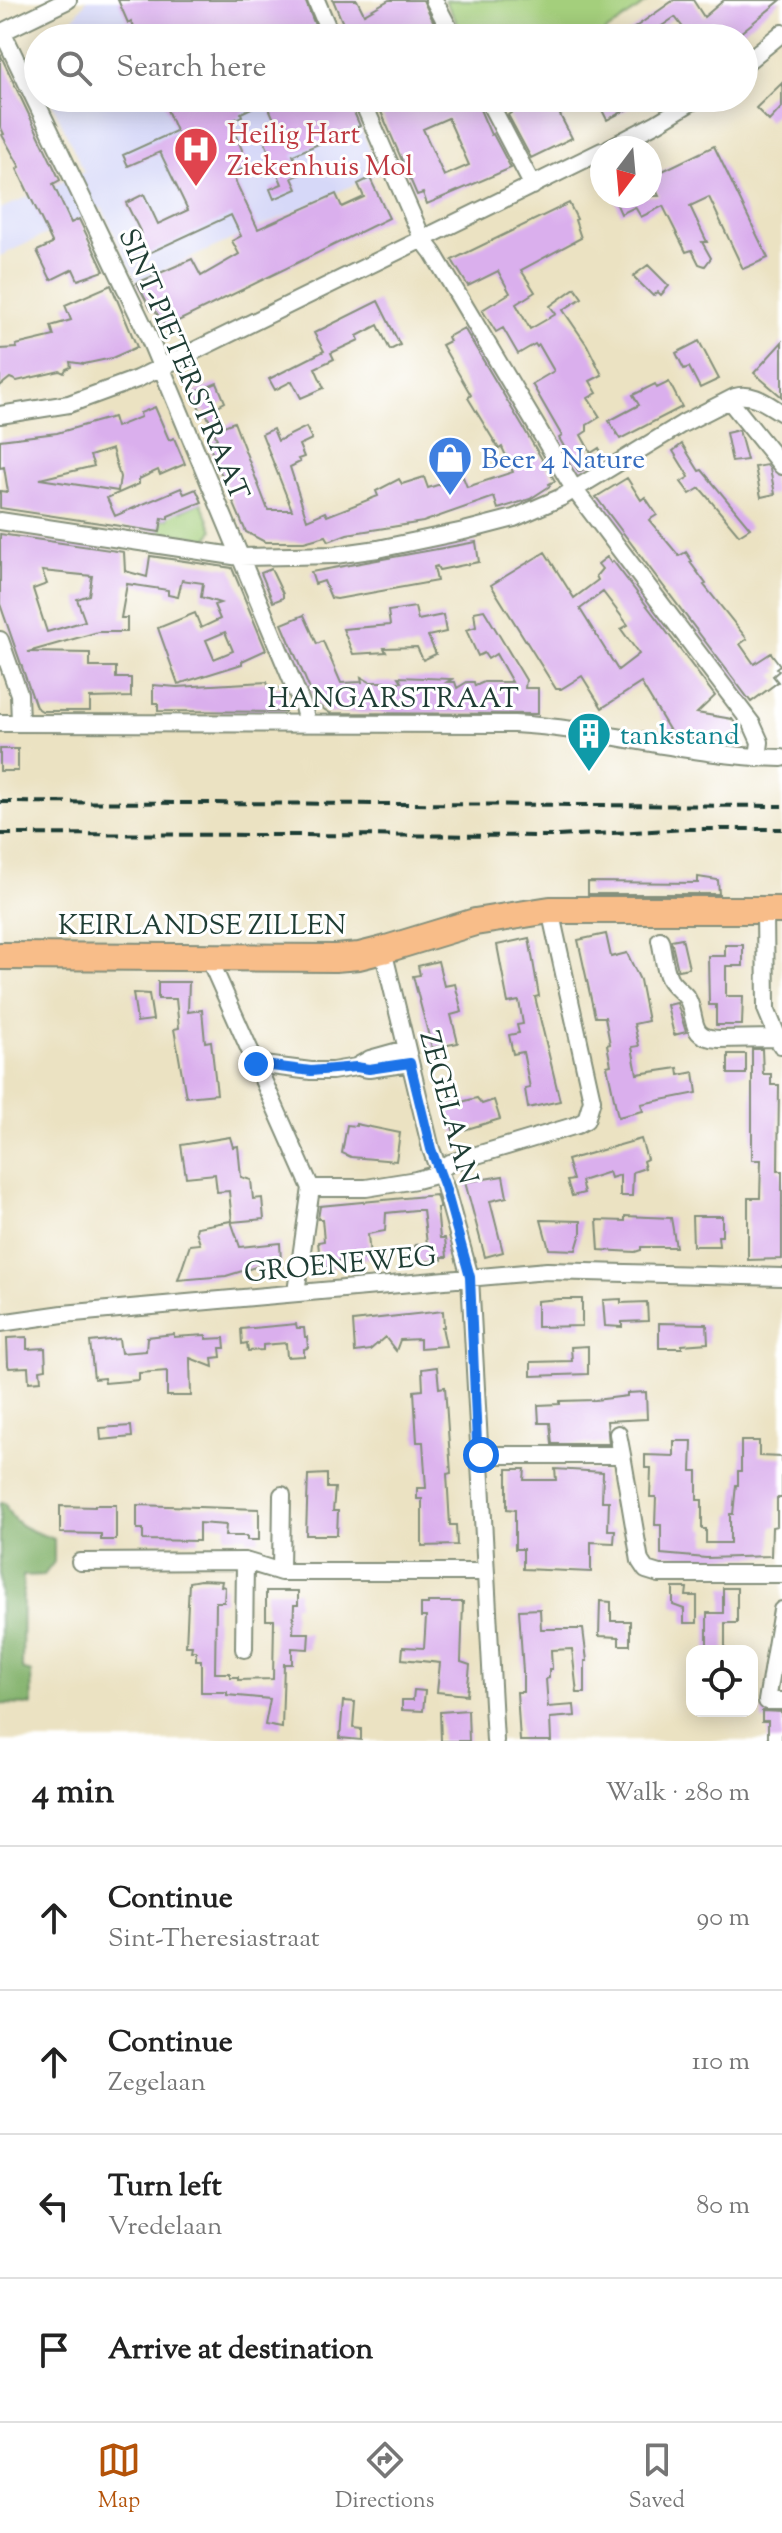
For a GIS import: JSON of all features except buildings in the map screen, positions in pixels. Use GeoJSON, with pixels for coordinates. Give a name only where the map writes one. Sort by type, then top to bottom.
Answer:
{"type":"FeatureCollection","features":[{"type":"Feature","properties":{"kind":"main road","name":"KEIRLANDSE ZILLEN"},"geometry":{"type":"LineString","coordinates":[[0,956],[335,958],[383,950],[475,922],[550,910],[774,910]]}},
{"type":"Feature","properties":{"kind":"street"},"geometry":{"type":"LineString","coordinates":[[1,33],[68,0]]}},
{"type":"Feature","properties":{"kind":"street"},"geometry":{"type":"LineString","coordinates":[[316,0],[326,24]]}},
{"type":"Feature","properties":{"kind":"street"},"geometry":{"type":"LineString","coordinates":[[434,0],[447,24]]}},
{"type":"Feature","properties":{"kind":"street","name":"SINT-PIETERSTRAAT"},"geometry":{"type":"LineString","coordinates":[[1,33],[24,79]]}},
{"type":"Feature","properties":{"kind":"street"},"geometry":{"type":"LineString","coordinates":[[758,53],[782,33]]}},
{"type":"Feature","properties":{"kind":"street","name":"SINT-PIETERSTRAAT"},"geometry":{"type":"LineString","coordinates":[[40,112],[161,368],[307,722]]}},
{"type":"Feature","properties":{"kind":"street"},"geometry":{"type":"LineString","coordinates":[[367,112],[423,240],[574,489],[752,724],[760,742],[758,758]]}},
{"type":"Feature","properties":{"kind":"street"},"geometry":{"type":"LineString","coordinates":[[494,112],[533,186]]}},
{"type":"Feature","properties":{"kind":"street"},"geometry":{"type":"LineString","coordinates":[[632,136],[675,112]]}},
{"type":"Feature","properties":{"kind":"street"},"geometry":{"type":"LineString","coordinates":[[0,415],[69,404],[161,368],[590,157]]}},
{"type":"Feature","properties":{"kind":"street"},"geometry":{"type":"LineString","coordinates":[[0,521],[240,557],[335,555],[421,540],[514,518],[574,489],[682,424],[743,395],[755,397],[782,413]]}},
{"type":"Feature","properties":{"kind":"street"},"geometry":{"type":"LineString","coordinates":[[729,400],[782,466]]}},
{"type":"Feature","properties":{"kind":"street"},"geometry":{"type":"LineString","coordinates":[[0,640],[19,694],[20,722]]}},
{"type":"Feature","properties":{"kind":"street","name":"HANGARSTRAAT"},"geometry":{"type":"LineString","coordinates":[[0,723],[307,722],[547,726],[758,758],[782,758]]}},
{"type":"Feature","properties":{"kind":"street"},"geometry":{"type":"LineString","coordinates":[[311,1188],[390,1186],[431,1176],[450,1163],[577,1125],[589,1115],[592,1100],[550,910]]}},
{"type":"Feature","properties":{"kind":"street"},"geometry":{"type":"LineString","coordinates":[[660,940],[669,979],[688,999],[699,1033],[709,1039],[780,1042],[766,1009],[774,910]]}},
{"type":"Feature","properties":{"kind":"street","name":"ZEGELAAN"},"geometry":{"type":"LineString","coordinates":[[383,950],[431,1149],[470,1277],[495,1741]]}},
{"type":"Feature","properties":{"kind":"street"},"geometry":{"type":"LineString","coordinates":[[208,956],[311,1188],[296,1292]]}},
{"type":"Feature","properties":{"kind":"street"},"geometry":{"type":"LineString","coordinates":[[264,1084],[311,1071],[356,1067],[369,1069],[408,1056]]}},
{"type":"Feature","properties":{"kind":"street"},"geometry":{"type":"LineString","coordinates":[[256,1064],[311,1071]]}},
{"type":"Feature","properties":{"kind":"street","name":"GROENEWEG"},"geometry":{"type":"LineString","coordinates":[[0,1323],[63,1314],[547,1271],[782,1277]]}},
{"type":"Feature","properties":{"kind":"street"},"geometry":{"type":"LineString","coordinates":[[618,1434],[640,1561],[646,1570],[664,1574],[782,1574]]}},
{"type":"Feature","properties":{"kind":"street"},"geometry":{"type":"LineString","coordinates":[[481,1455],[622,1455]]}},
{"type":"Feature","properties":{"kind":"street"},"geometry":{"type":"LineString","coordinates":[[281,1572],[282,1495]]}},
{"type":"Feature","properties":{"kind":"street"},"geometry":{"type":"LineString","coordinates":[[80,1562],[245,1561],[281,1572],[486,1572]]}},
{"type":"Feature","properties":{"kind":"street"},"geometry":{"type":"LineString","coordinates":[[244,1649],[245,1561]]}},
{"type":"Feature","properties":{"kind":"street"},"geometry":{"type":"LineString","coordinates":[[782,1610],[767,1701],[782,1701]]}},
{"type":"Feature","properties":{"kind":"shaded area","name":"Heilig Hart Ziekenhuis Mol"},"geometry":{"type":"Polygon","coordinates":[[[87,0],[306,0],[316,24],[69,24],[87,0]]]}},
{"type":"Feature","properties":{"kind":"shaded area","name":"Heilig Hart Ziekenhuis Mol"},"geometry":{"type":"Polygon","coordinates":[[[56,112],[354,112],[380,173],[137,282],[102,208],[0,256],[0,209],[84,172],[56,112]]]}},
{"type":"Feature","properties":{"kind":"green space"},"geometry":{"type":"Polygon","coordinates":[[[445,0],[650,0],[617,24],[458,24],[445,0]]]}},
{"type":"Feature","properties":{"kind":"green space"},"geometry":{"type":"Polygon","coordinates":[[[201,502],[213,530],[208,539],[160,532],[162,518],[168,519],[169,511],[181,511],[201,502]]]}},
{"type":"Feature","properties":{"kind":"green space"},"geometry":{"type":"Polygon","coordinates":[[[0,1503],[5,1503],[13,1518],[24,1527],[54,1539],[54,1562],[44,1575],[23,1576],[22,1669],[31,1673],[32,1705],[0,1704],[0,1503]]]}},
{"type":"Feature","properties":{"kind":"railway"},"geometry":{"type":"LineString","coordinates":[[0,802],[782,806]]}},
{"type":"Feature","properties":{"kind":"railway"},"geometry":{"type":"LineString","coordinates":[[0,834],[558,836],[689,829],[782,829]]}},
{"type":"Feature","properties":{"kind":"place","name":"Heilig Hart Ziekenhuis Mol"},"geometry":{"type":"Point","coordinates":[196,188]}},
{"type":"Feature","properties":{"kind":"place","name":"Beer 4 Nature"},"geometry":{"type":"Point","coordinates":[450,497]}},
{"type":"Feature","properties":{"kind":"place","name":"tankstand"},"geometry":{"type":"Point","coordinates":[589,773]}},
{"type":"Feature","properties":{"kind":"route"},"geometry":{"type":"LineString","coordinates":[[256,1064],[332,1071],[410,1063],[431,1149],[470,1277],[477,1444],[481,1455]]}}]}
